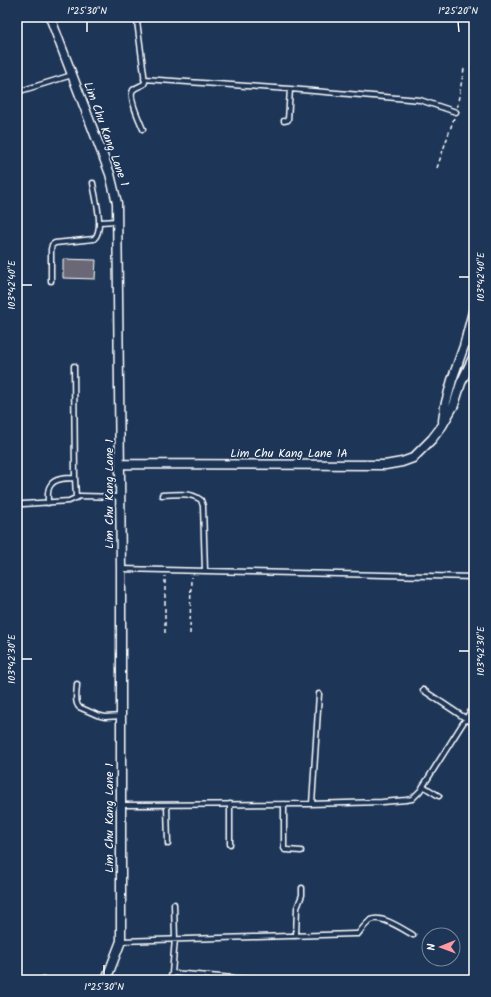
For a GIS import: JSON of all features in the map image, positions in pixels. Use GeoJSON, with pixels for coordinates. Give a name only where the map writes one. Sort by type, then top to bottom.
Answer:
{"type":"FeatureCollection","features":[{"type":"Feature","properties":{"kind":"street","name":"Lim Chu Kang Lane 1"},"geometry":{"type":"LineString","coordinates":[[50,19],[110,174],[117,203],[122,569],[121,941],[106,980]]}},
{"type":"Feature","properties":{"kind":"street","name":"Lim Chu Kang Lane 1A"},"geometry":{"type":"LineString","coordinates":[[442,426],[452,380],[464,346],[474,308]]}},
{"type":"Feature","properties":{"kind":"street","name":"Lim Chu Kang Lane 1A"},"geometry":{"type":"LineString","coordinates":[[121,464],[385,466],[402,462],[413,458],[432,440],[442,426],[454,406],[461,383],[474,356]]}},
{"type":"Feature","properties":{"kind":"lane"},"geometry":{"type":"LineString","coordinates":[[50,19],[62,17]]}},
{"type":"Feature","properties":{"kind":"lane"},"geometry":{"type":"LineString","coordinates":[[134,17],[136,21],[144,84],[133,90],[132,102],[143,129]]}},
{"type":"Feature","properties":{"kind":"lane"},"geometry":{"type":"LineString","coordinates":[[17,92],[72,75]]}},
{"type":"Feature","properties":{"kind":"lane"},"geometry":{"type":"LineString","coordinates":[[144,79],[420,100],[456,112]]}},
{"type":"Feature","properties":{"kind":"lane"},"geometry":{"type":"LineString","coordinates":[[284,121],[288,120],[290,89]]}},
{"type":"Feature","properties":{"kind":"lane"},"geometry":{"type":"LineString","coordinates":[[52,281],[52,245],[56,243],[94,239],[99,231],[100,222],[93,183]]}},
{"type":"Feature","properties":{"kind":"lane"},"geometry":{"type":"LineString","coordinates":[[100,222],[117,221]]}},
{"type":"Feature","properties":{"kind":"lane"},"geometry":{"type":"LineString","coordinates":[[74,366],[76,498]]}},
{"type":"Feature","properties":{"kind":"lane"},"geometry":{"type":"LineString","coordinates":[[48,503],[49,487],[53,482],[68,478],[75,478]]}},
{"type":"Feature","properties":{"kind":"lane"},"geometry":{"type":"LineString","coordinates":[[162,495],[188,494],[194,495],[201,500],[203,506],[205,571]]}},
{"type":"Feature","properties":{"kind":"lane"},"geometry":{"type":"LineString","coordinates":[[23,504],[69,501],[80,496],[121,497]]}},
{"type":"Feature","properties":{"kind":"lane"},"geometry":{"type":"LineString","coordinates":[[122,569],[474,577]]}},
{"type":"Feature","properties":{"kind":"lane"},"geometry":{"type":"LineString","coordinates":[[77,684],[77,705],[79,707],[105,717],[121,716]]}},
{"type":"Feature","properties":{"kind":"lane"},"geometry":{"type":"LineString","coordinates":[[423,690],[474,724]]}},
{"type":"Feature","properties":{"kind":"lane"},"geometry":{"type":"LineString","coordinates":[[312,804],[319,694]]}},
{"type":"Feature","properties":{"kind":"lane"},"geometry":{"type":"LineString","coordinates":[[121,805],[312,804],[382,802],[412,799],[423,786],[470,712]]}},
{"type":"Feature","properties":{"kind":"lane"},"geometry":{"type":"LineString","coordinates":[[423,786],[439,796]]}},
{"type":"Feature","properties":{"kind":"lane"},"geometry":{"type":"LineString","coordinates":[[230,804],[230,844]]}},
{"type":"Feature","properties":{"kind":"lane"},"geometry":{"type":"LineString","coordinates":[[284,804],[284,848],[285,850],[301,851]]}},
{"type":"Feature","properties":{"kind":"lane"},"geometry":{"type":"LineString","coordinates":[[167,805],[168,844]]}},
{"type":"Feature","properties":{"kind":"lane"},"geometry":{"type":"LineString","coordinates":[[296,936],[297,908],[302,895],[302,888]]}},
{"type":"Feature","properties":{"kind":"lane"},"geometry":{"type":"LineString","coordinates":[[170,980],[175,939],[174,904]]}},
{"type":"Feature","properties":{"kind":"lane"},"geometry":{"type":"LineString","coordinates":[[121,941],[358,934],[370,920],[378,918],[413,934]]}},
{"type":"Feature","properties":{"kind":"lane"},"geometry":{"type":"LineString","coordinates":[[172,973],[217,978],[258,980]]}},
{"type":"Feature","properties":{"kind":"path"},"geometry":{"type":"LineString","coordinates":[[437,168],[456,112],[464,69]]}},
{"type":"Feature","properties":{"kind":"path"},"geometry":{"type":"LineString","coordinates":[[165,570],[165,633]]}},
{"type":"Feature","properties":{"kind":"path"},"geometry":{"type":"LineString","coordinates":[[190,634],[191,571]]}},
{"type":"Feature","properties":{"kind":"building"},"geometry":{"type":"Polygon","coordinates":[[[63,259],[96,260],[95,279],[63,278],[63,259]]]}}]}
